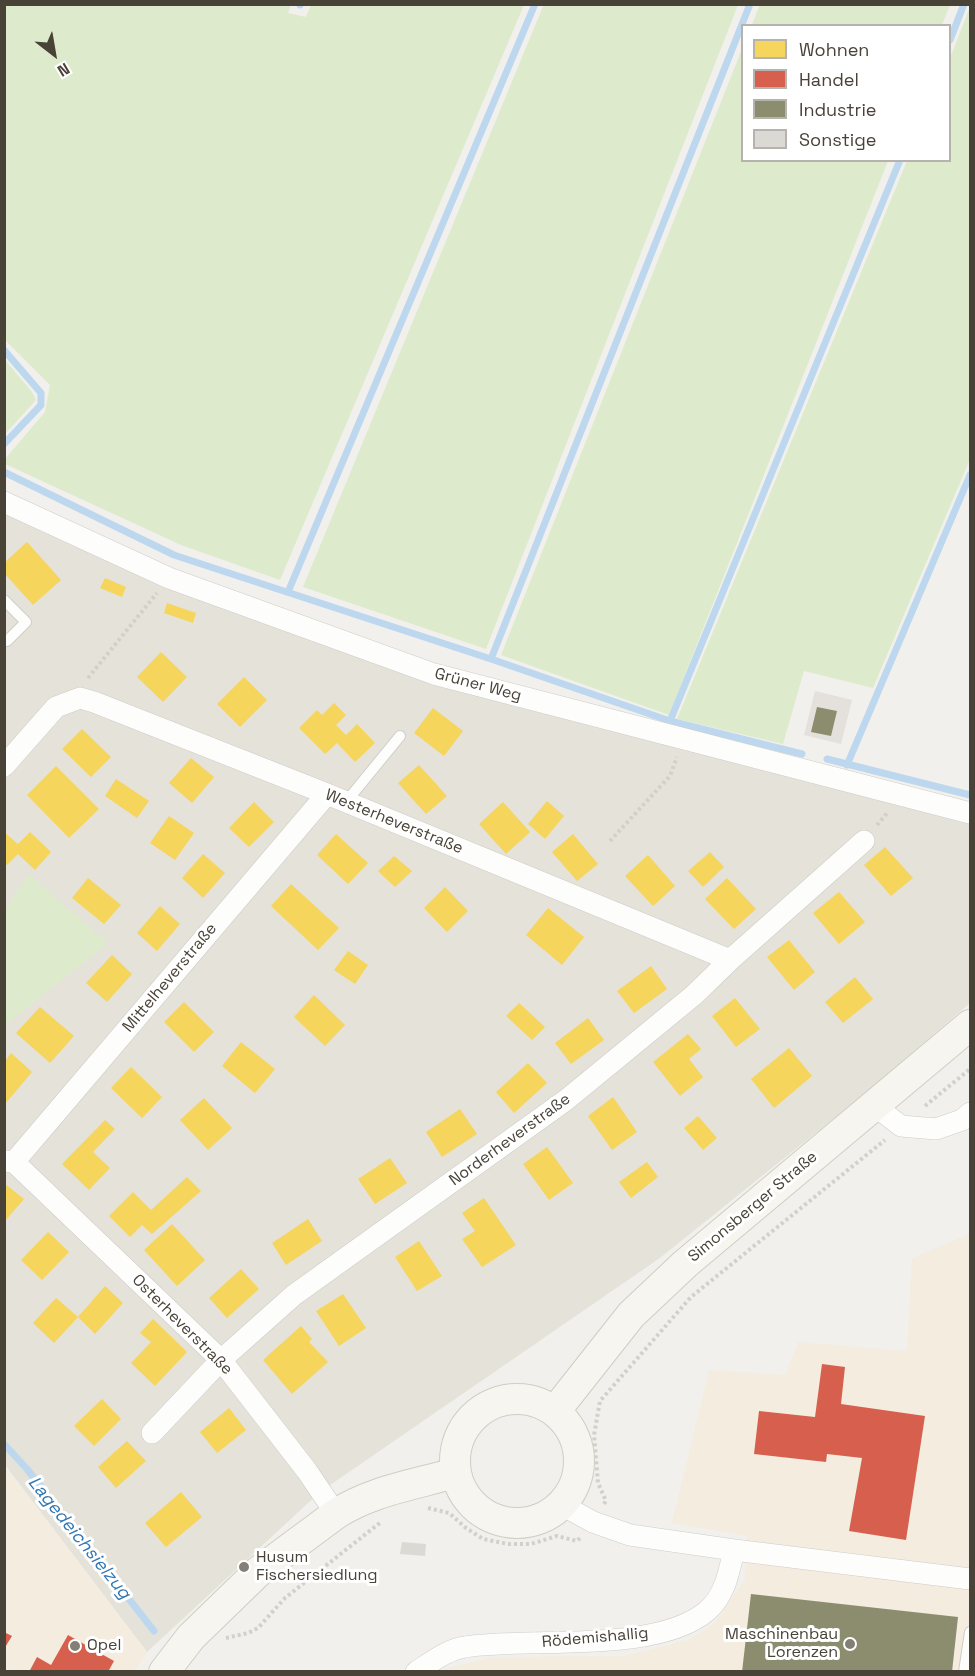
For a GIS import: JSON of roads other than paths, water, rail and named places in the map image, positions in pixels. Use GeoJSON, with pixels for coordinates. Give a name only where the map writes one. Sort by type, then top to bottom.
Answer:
{"type":"FeatureCollection","features":[{"type":"Feature","properties":{"kind":"main road","name":"Simonsberger Straße"},"geometry":{"type":"LineString","coordinates":[[556,1410],[632,1316],[685,1264],[970,1025]]}},
{"type":"Feature","properties":{"kind":"main road"},"geometry":{"type":"LineString","coordinates":[[525,1398],[556,1410],[577,1440],[580,1463],[575,1485],[562,1505],[543,1518],[521,1524],[498,1521],[477,1510],[462,1492],[454,1473],[456,1447],[465,1426],[481,1409],[502,1400],[525,1398]]}},
{"type":"Feature","properties":{"kind":"main road"},"geometry":{"type":"LineString","coordinates":[[164,1671],[191,1636],[259,1571],[336,1514],[371,1497],[454,1473]]}},
{"type":"Feature","properties":{"kind":"street","name":"Grüner Weg"},"geometry":{"type":"LineString","coordinates":[[4,502],[169,578],[434,674],[970,813]]}},
{"type":"Feature","properties":{"kind":"street","name":"Westerheverstraße"},"geometry":{"type":"LineString","coordinates":[[4,766],[56,707],[80,699],[94,702],[337,798],[730,960]]}},
{"type":"Feature","properties":{"kind":"street","name":"Mittelheverstraße"},"geometry":{"type":"LineString","coordinates":[[9,1162],[337,798]]}},
{"type":"Feature","properties":{"kind":"street","name":"Norderheverstraße"},"geometry":{"type":"LineString","coordinates":[[152,1432],[221,1360],[294,1295],[566,1100],[694,995],[864,841]]}},
{"type":"Feature","properties":{"kind":"street"},"geometry":{"type":"LineString","coordinates":[[875,1106],[901,1126],[936,1129],[962,1120],[970,1113]]}},
{"type":"Feature","properties":{"kind":"street","name":"Osterheverstraße"},"geometry":{"type":"LineString","coordinates":[[9,1162],[221,1360],[307,1471],[336,1514]]}},
{"type":"Feature","properties":{"kind":"street"},"geometry":{"type":"LineString","coordinates":[[562,1505],[593,1522],[630,1535],[970,1579]]}},
{"type":"Feature","properties":{"kind":"street","name":"Rödemishallig"},"geometry":{"type":"LineString","coordinates":[[416,1671],[462,1647],[631,1638],[682,1627],[708,1611],[727,1584],[734,1550]]}},
{"type":"Feature","properties":{"kind":"lane"},"geometry":{"type":"LineString","coordinates":[[4,600],[26,622],[7,641]]}},
{"type":"Feature","properties":{"kind":"lane"},"geometry":{"type":"LineString","coordinates":[[337,798],[400,736]]}},
{"type":"Feature","properties":{"kind":"lane"},"geometry":{"type":"LineString","coordinates":[[964,1671],[970,1632]]}},
{"type":"Feature","properties":{"kind":"waterway"},"geometry":{"type":"LineString","coordinates":[[288,592],[535,4]]}},
{"type":"Feature","properties":{"kind":"waterway"},"geometry":{"type":"LineString","coordinates":[[742,24],[750,4]]}},
{"type":"Feature","properties":{"kind":"waterway"},"geometry":{"type":"LineString","coordinates":[[951,37],[964,4]]}},
{"type":"Feature","properties":{"kind":"waterway"},"geometry":{"type":"LineString","coordinates":[[491,659],[741,27]]}},
{"type":"Feature","properties":{"kind":"waterway"},"geometry":{"type":"LineString","coordinates":[[670,721],[899,162]]}},
{"type":"Feature","properties":{"kind":"waterway"},"geometry":{"type":"LineString","coordinates":[[4,350],[41,393],[41,405],[4,444]]}},
{"type":"Feature","properties":{"kind":"waterway"},"geometry":{"type":"LineString","coordinates":[[4,472],[174,555],[491,659],[670,721],[802,754]]}},
{"type":"Feature","properties":{"kind":"waterway"},"geometry":{"type":"LineString","coordinates":[[847,765],[970,475]]}},
{"type":"Feature","properties":{"kind":"waterway"},"geometry":{"type":"LineString","coordinates":[[827,759],[970,795]]}},
{"type":"Feature","properties":{"kind":"waterway","name":"Lagedeichsielzug"},"geometry":{"type":"LineString","coordinates":[[4,1444],[27,1469],[154,1631]]}},
{"type":"Feature","properties":{"kind":"place","name":"Husum Fischersiedlung"},"geometry":{"type":"Point","coordinates":[244,1567]}},
{"type":"Feature","properties":{"kind":"place","name":"Maschinenbau Lorenzen"},"geometry":{"type":"Point","coordinates":[850,1644]}},
{"type":"Feature","properties":{"kind":"place","name":"Opel"},"geometry":{"type":"Point","coordinates":[75,1646]}}]}
